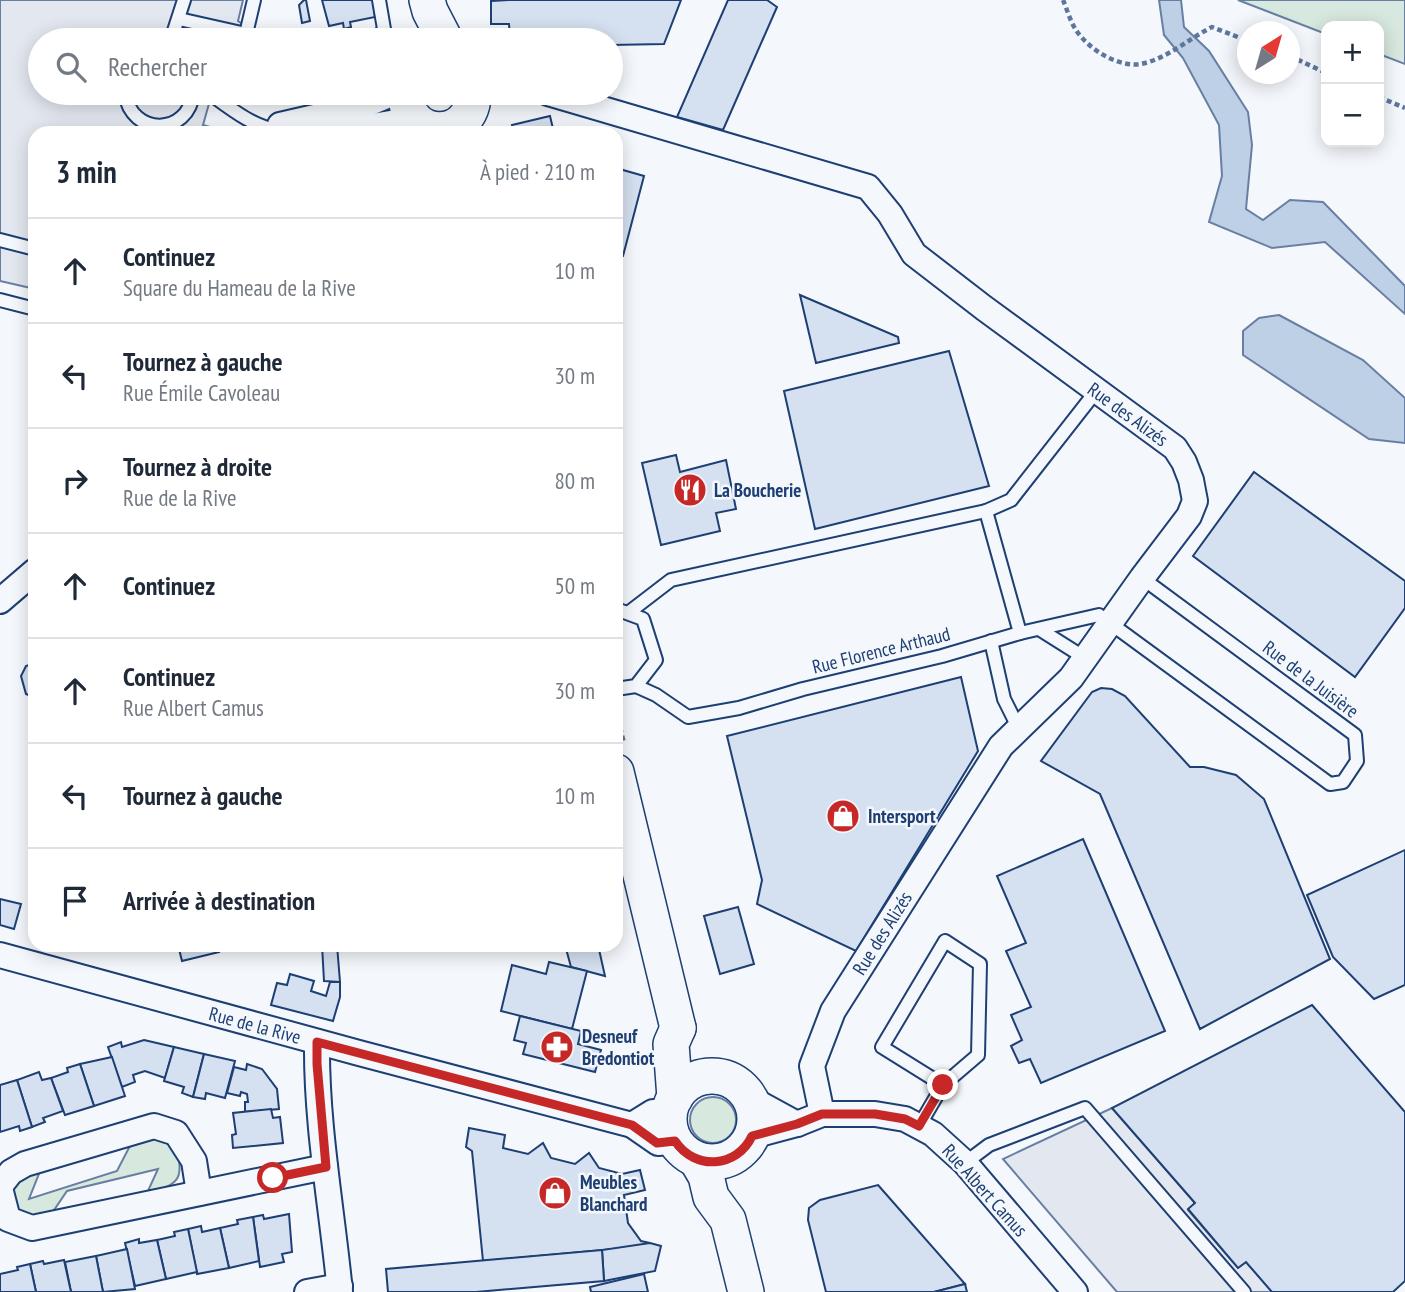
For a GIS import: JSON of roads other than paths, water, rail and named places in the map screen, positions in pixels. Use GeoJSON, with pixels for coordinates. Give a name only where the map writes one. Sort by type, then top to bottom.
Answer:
{"type":"FeatureCollection","features":[{"type":"Feature","properties":{"kind":"main road"},"geometry":{"type":"LineString","coordinates":[[414,113],[445,126]]}},
{"type":"Feature","properties":{"kind":"main road"},"geometry":{"type":"LineString","coordinates":[[453,126],[470,113]]}},
{"type":"Feature","properties":{"kind":"main road"},"geometry":{"type":"LineString","coordinates":[[623,801],[678,1028],[691,1040],[718,1077]]}},
{"type":"Feature","properties":{"kind":"main road"},"geometry":{"type":"LineString","coordinates":[[678,1028],[671,1044],[679,1128],[706,1176],[710,1197],[728,1220],[746,1292]]}},
{"type":"Feature","properties":{"kind":"main road"},"geometry":{"type":"LineString","coordinates":[[679,1128],[690,1083],[703,1077],[718,1077],[737,1084],[751,1099],[755,1117],[728,1220]]}},
{"type":"Feature","properties":{"kind":"main road"},"geometry":{"type":"LineString","coordinates":[[679,1128],[717,1163],[731,1159],[747,1143]]}},
{"type":"Feature","properties":{"kind":"street","name":"Rue des Alizés"},"geometry":{"type":"LineString","coordinates":[[589,105],[868,187],[890,214],[914,254],[1175,448],[1191,481],[1195,501],[1189,516],[1072,678],[1001,746],[833,1011],[812,1066],[822,1114]]}},
{"type":"Feature","properties":{"kind":"street"},"geometry":{"type":"LineString","coordinates":[[290,126],[363,106],[414,113]]}},
{"type":"Feature","properties":{"kind":"street"},"geometry":{"type":"LineString","coordinates":[[360,126],[414,113]]}},
{"type":"Feature","properties":{"kind":"street"},"geometry":{"type":"LineString","coordinates":[[0,601],[28,576]]}},
{"type":"Feature","properties":{"kind":"street","name":"Rue de la Rive"},"geometry":{"type":"LineString","coordinates":[[0,955],[632,1125],[653,1112],[679,1128]]}},
{"type":"Feature","properties":{"kind":"street"},"geometry":{"type":"LineString","coordinates":[[307,1292],[340,1289],[326,1167],[317,1042]]}},
{"type":"Feature","properties":{"kind":"street"},"geometry":{"type":"LineString","coordinates":[[751,1099],[797,1124]]}},
{"type":"Feature","properties":{"kind":"street","name":"Rue Albert Camus"},"geometry":{"type":"LineString","coordinates":[[747,1143],[822,1114],[875,1114],[905,1119],[933,1134],[965,1163],[1075,1292]]}},
{"type":"Feature","properties":{"kind":"street"},"geometry":{"type":"LineString","coordinates":[[199,1193],[194,1161],[176,1133],[154,1126],[25,1164],[11,1172],[0,1187],[8,1219],[32,1228],[326,1167]]}},
{"type":"Feature","properties":{"kind":"lane"},"geometry":{"type":"LineString","coordinates":[[176,28],[184,0]]}},
{"type":"Feature","properties":{"kind":"lane"},"geometry":{"type":"LineString","coordinates":[[247,28],[254,0]]}},
{"type":"Feature","properties":{"kind":"lane"},"geometry":{"type":"LineString","coordinates":[[379,0],[384,28]]}},
{"type":"Feature","properties":{"kind":"lane"},"geometry":{"type":"LineString","coordinates":[[179,19],[219,28]]}},
{"type":"Feature","properties":{"kind":"lane"},"geometry":{"type":"LineString","coordinates":[[128,105],[130,111],[144,126]]}},
{"type":"Feature","properties":{"kind":"lane"},"geometry":{"type":"LineString","coordinates":[[160,126],[181,117],[189,105]]}},
{"type":"Feature","properties":{"kind":"lane"},"geometry":{"type":"LineString","coordinates":[[225,105],[234,112],[267,126]]}},
{"type":"Feature","properties":{"kind":"lane"},"geometry":{"type":"LineString","coordinates":[[0,240],[28,247]]}},
{"type":"Feature","properties":{"kind":"lane"},"geometry":{"type":"LineString","coordinates":[[0,300],[28,307]]}},
{"type":"Feature","properties":{"kind":"lane"},"geometry":{"type":"LineString","coordinates":[[623,610],[671,579],[986,511],[1011,500],[1097,390]]}},
{"type":"Feature","properties":{"kind":"lane"},"geometry":{"type":"LineString","coordinates":[[986,511],[1020,633]]}},
{"type":"Feature","properties":{"kind":"lane","name":"Rue de la Juisière"},"geometry":{"type":"LineString","coordinates":[[1110,622],[1330,784],[1343,782],[1357,761],[1355,736],[1142,578]]}},
{"type":"Feature","properties":{"kind":"lane"},"geometry":{"type":"LineString","coordinates":[[623,611],[643,619],[656,660],[636,686],[623,688]]}},
{"type":"Feature","properties":{"kind":"lane","name":"Rue Florence Arthaud"},"geometry":{"type":"LineString","coordinates":[[636,686],[656,695],[688,717],[739,708],[803,689],[1099,615],[1110,622]]}},
{"type":"Feature","properties":{"kind":"lane"},"geometry":{"type":"LineString","coordinates":[[1039,629],[1085,658]]}},
{"type":"Feature","properties":{"kind":"lane"},"geometry":{"type":"LineString","coordinates":[[991,641],[1004,699],[1019,729]]}},
{"type":"Feature","properties":{"kind":"lane"},"geometry":{"type":"LineString","coordinates":[[919,1126],[943,1085],[978,1055],[980,964],[945,941],[882,1047],[943,1085]]}},
{"type":"Feature","properties":{"kind":"lane"},"geometry":{"type":"LineString","coordinates":[[965,1163],[989,1145],[1085,1108],[1244,1292]]}},
{"type":"Feature","properties":{"kind":"water"},"geometry":{"type":"Polygon","coordinates":[[[1159,0],[1181,0],[1184,27],[1209,51],[1248,112],[1252,145],[1246,209],[1263,220],[1290,200],[1323,202],[1405,286],[1405,314],[1325,242],[1272,248],[1209,222],[1222,176],[1219,125],[1183,58],[1164,35],[1159,0]]]}},
{"type":"Feature","properties":{"kind":"water"},"geometry":{"type":"Polygon","coordinates":[[[1279,315],[1363,360],[1405,398],[1405,443],[1369,439],[1243,355],[1243,331],[1259,318],[1279,315]]]}},
{"type":"Feature","properties":{"kind":"place","name":"La Boucherie"},"geometry":{"type":"Point","coordinates":[690,490]}},
{"type":"Feature","properties":{"kind":"place","name":"Intersport"},"geometry":{"type":"Point","coordinates":[843,816]}},
{"type":"Feature","properties":{"kind":"place","name":"Desneuf Bredontiot"},"geometry":{"type":"Point","coordinates":[557,1047]}},
{"type":"Feature","properties":{"kind":"place","name":"Meubles Blanchard"},"geometry":{"type":"Point","coordinates":[555,1193]}}]}
